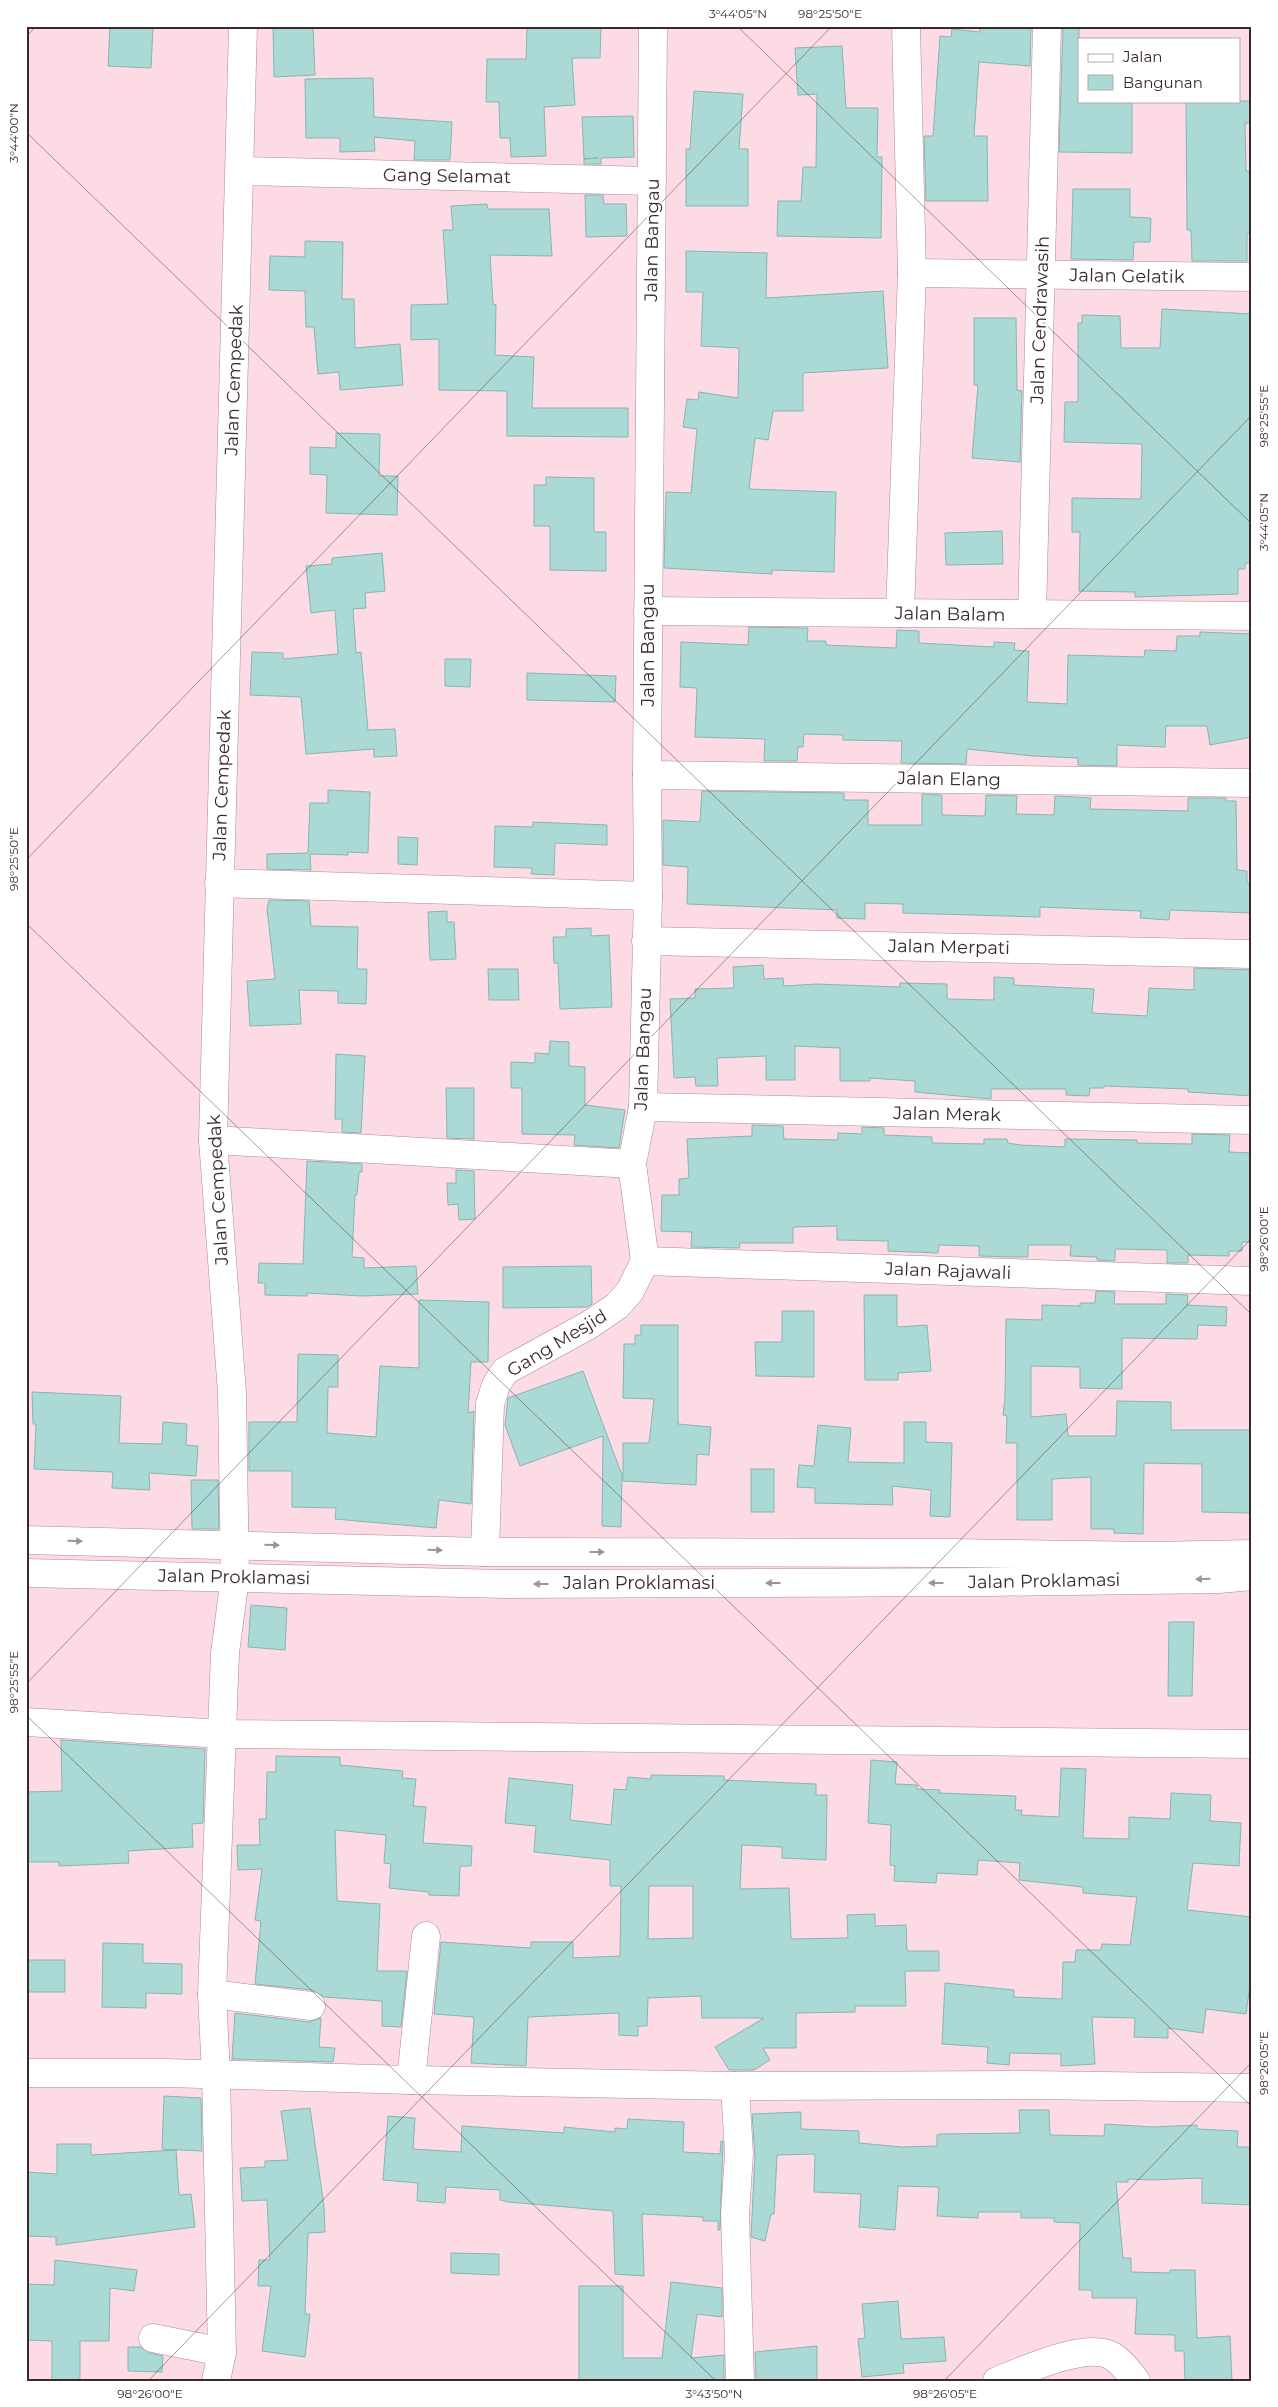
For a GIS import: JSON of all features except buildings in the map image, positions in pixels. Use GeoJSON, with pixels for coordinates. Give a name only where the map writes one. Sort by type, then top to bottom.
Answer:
{"type":"FeatureCollection","features":[{"type":"Feature","properties":{"kind":"street","name":"Jalan Cempedak"},"geometry":{"type":"LineString","coordinates":[[216,2381],[222,2352],[216,2074],[212,1994],[225,1653],[235,1577],[232,1393],[213,1140],[241,171],[243,26]]}},
{"type":"Feature","properties":{"kind":"street","name":"Jalan Bangau"},"geometry":{"type":"LineString","coordinates":[[644,1261],[632,1164],[643,1107],[648,896],[647,776],[653,26]]}},
{"type":"Feature","properties":{"kind":"street"},"geometry":{"type":"LineString","coordinates":[[900,613],[912,273],[906,26]]}},
{"type":"Feature","properties":{"kind":"street","name":"Jalan Cendrawasih"},"geometry":{"type":"LineString","coordinates":[[1032,614],[1047,26]]}},
{"type":"Feature","properties":{"kind":"street","name":"Gang Selamat"},"geometry":{"type":"LineString","coordinates":[[241,171],[652,181]]}},
{"type":"Feature","properties":{"kind":"street","name":"Jalan Gelatik"},"geometry":{"type":"LineString","coordinates":[[912,273],[1252,277]]}},
{"type":"Feature","properties":{"kind":"street","name":"Jalan Balam"},"geometry":{"type":"LineString","coordinates":[[648,611],[1252,616]]}},
{"type":"Feature","properties":{"kind":"street","name":"Jalan Elang"},"geometry":{"type":"LineString","coordinates":[[647,776],[1252,783]]}},
{"type":"Feature","properties":{"kind":"street"},"geometry":{"type":"LineString","coordinates":[[219,883],[648,896]]}},
{"type":"Feature","properties":{"kind":"street","name":"Jalan Merpati"},"geometry":{"type":"LineString","coordinates":[[646,941],[1252,954]]}},
{"type":"Feature","properties":{"kind":"street","name":"Jalan Merak"},"geometry":{"type":"LineString","coordinates":[[643,1107],[1252,1120]]}},
{"type":"Feature","properties":{"kind":"street"},"geometry":{"type":"LineString","coordinates":[[213,1140],[632,1164]]}},
{"type":"Feature","properties":{"kind":"street","name":"Jalan Rajawali"},"geometry":{"type":"LineString","coordinates":[[644,1261],[1252,1281]]}},
{"type":"Feature","properties":{"kind":"street","name":"Gang Mesjid"},"geometry":{"type":"LineString","coordinates":[[486,1552],[490,1404],[496,1385],[506,1371],[589,1325],[617,1306],[630,1291],[644,1261]]}},
{"type":"Feature","properties":{"kind":"street","name":"Jalan Proklamasi"},"geometry":{"type":"LineString","coordinates":[[26,1540],[486,1552],[931,1553],[1153,1556],[1252,1554]]}},
{"type":"Feature","properties":{"kind":"street","name":"Jalan Proklamasi"},"geometry":{"type":"LineString","coordinates":[[26,1573],[516,1584],[989,1582],[1219,1579],[1252,1576]]}},
{"type":"Feature","properties":{"kind":"street"},"geometry":{"type":"LineString","coordinates":[[26,1722],[222,1734],[1252,1744]]}},
{"type":"Feature","properties":{"kind":"street"},"geometry":{"type":"LineString","coordinates":[[411,2080],[426,1936]]}},
{"type":"Feature","properties":{"kind":"street"},"geometry":{"type":"LineString","coordinates":[[212,1994],[311,2006]]}},
{"type":"Feature","properties":{"kind":"street"},"geometry":{"type":"LineString","coordinates":[[26,2073],[216,2074],[735,2086],[1028,2085],[1252,2088]]}},
{"type":"Feature","properties":{"kind":"street"},"geometry":{"type":"LineString","coordinates":[[735,2086],[739,2154],[735,2214],[740,2381]]}},
{"type":"Feature","properties":{"kind":"street"},"geometry":{"type":"LineString","coordinates":[[153,2338],[222,2352]]}},
{"type":"Feature","properties":{"kind":"street"},"geometry":{"type":"LineString","coordinates":[[997,2381],[1042,2364],[1076,2354],[1094,2352],[1111,2355],[1124,2365],[1136,2381]]}}]}
